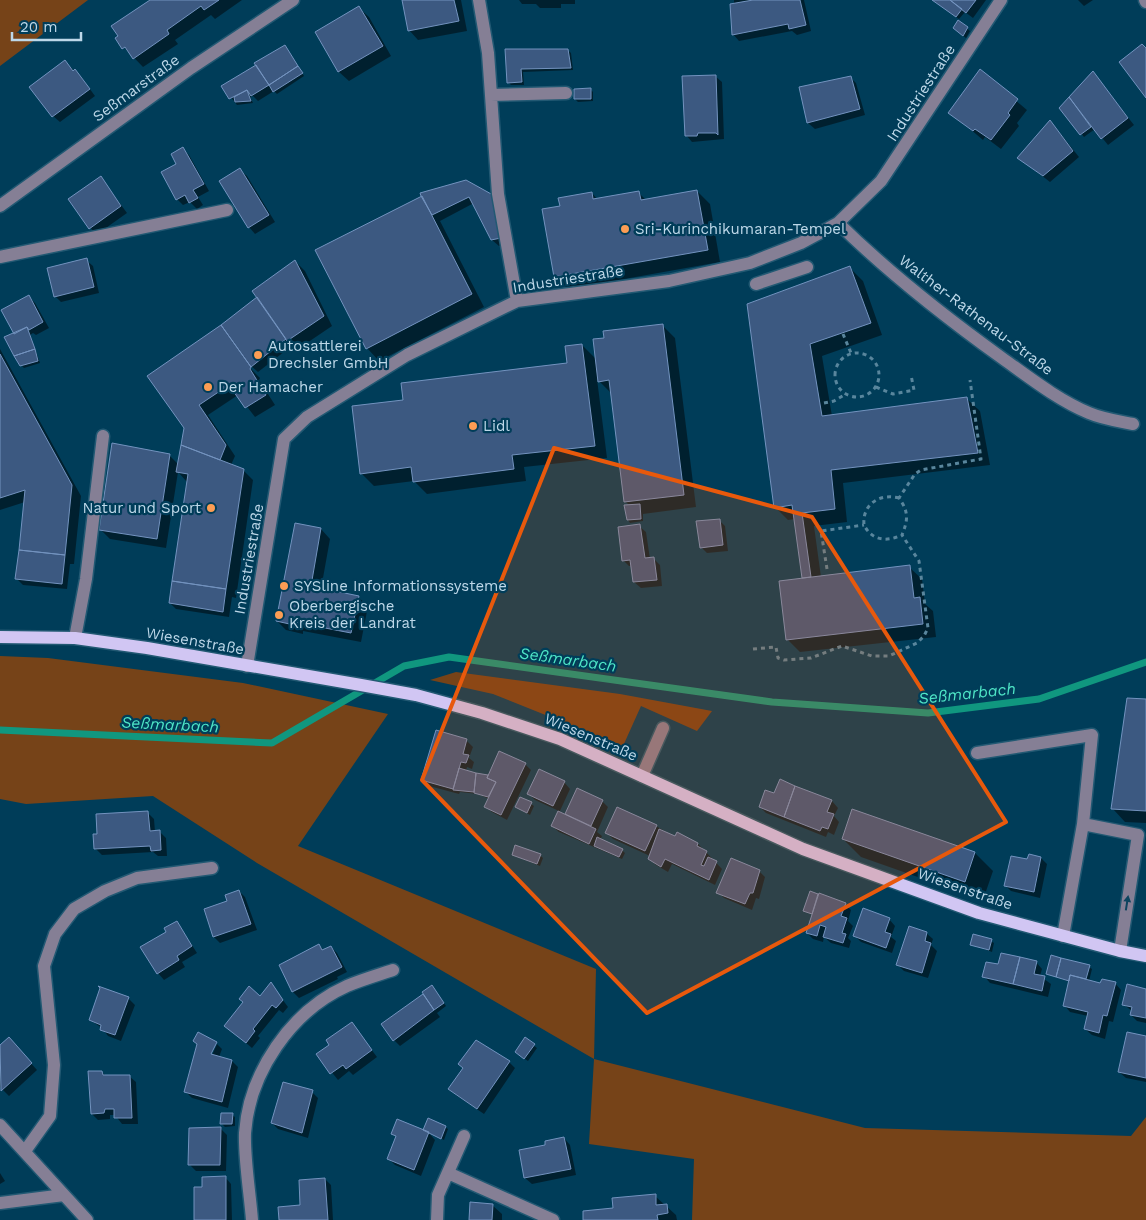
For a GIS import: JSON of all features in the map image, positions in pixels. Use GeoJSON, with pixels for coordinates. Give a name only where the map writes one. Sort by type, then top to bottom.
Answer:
{"type":"FeatureCollection","features":[{"type":"Feature","properties":{"kind":"main road","name":"Wiesenstraße"},"geometry":{"type":"LineString","coordinates":[[0,637],[75,638],[361,684],[482,713],[560,738],[803,849],[979,913],[1120,952],[1146,956]]}},
{"type":"Feature","properties":{"kind":"street","name":"Seßmarstraße"},"geometry":{"type":"LineString","coordinates":[[0,206],[191,68],[293,0]]}},
{"type":"Feature","properties":{"kind":"street"},"geometry":{"type":"LineString","coordinates":[[479,0],[491,95],[498,194],[517,301]]}},
{"type":"Feature","properties":{"kind":"street","name":"Industriestraße"},"geometry":{"type":"LineString","coordinates":[[247,666],[284,439],[306,417],[407,355],[517,301],[669,281],[750,263],[801,243],[838,222],[881,182],[1001,0]]}},
{"type":"Feature","properties":{"kind":"street"},"geometry":{"type":"LineString","coordinates":[[491,95],[566,94]]}},
{"type":"Feature","properties":{"kind":"street"},"geometry":{"type":"LineString","coordinates":[[0,257],[227,210]]}},
{"type":"Feature","properties":{"kind":"street","name":"Walther-Rathenau-Straße"},"geometry":{"type":"LineString","coordinates":[[838,222],[879,262],[979,341],[1044,388],[1087,412],[1108,420],[1133,424]]}},
{"type":"Feature","properties":{"kind":"street"},"geometry":{"type":"LineString","coordinates":[[775,253],[783,275]]}},
{"type":"Feature","properties":{"kind":"street"},"geometry":{"type":"LineString","coordinates":[[756,284],[807,267]]}},
{"type":"Feature","properties":{"kind":"street"},"geometry":{"type":"LineString","coordinates":[[75,638],[86,579],[103,436]]}},
{"type":"Feature","properties":{"kind":"street"},"geometry":{"type":"LineString","coordinates":[[642,776],[663,728]]}},
{"type":"Feature","properties":{"kind":"street"},"geometry":{"type":"LineString","coordinates":[[976,753],[1092,735],[1083,824],[1063,936]]}},
{"type":"Feature","properties":{"kind":"street"},"geometry":{"type":"LineString","coordinates":[[1083,824],[1138,835],[1120,952]]}},
{"type":"Feature","properties":{"kind":"street"},"geometry":{"type":"LineString","coordinates":[[25,1150],[50,1116],[54,1065],[44,966],[55,934],[74,909],[105,891],[136,878],[212,868]]}},
{"type":"Feature","properties":{"kind":"street"},"geometry":{"type":"LineString","coordinates":[[252,1220],[245,1133],[256,1084],[283,1035],[305,1012],[346,986],[393,970]]}},
{"type":"Feature","properties":{"kind":"street"},"geometry":{"type":"LineString","coordinates":[[0,1125],[25,1150],[87,1220]]}},
{"type":"Feature","properties":{"kind":"street"},"geometry":{"type":"LineString","coordinates":[[437,1220],[438,1195],[464,1136]]}},
{"type":"Feature","properties":{"kind":"street"},"geometry":{"type":"LineString","coordinates":[[448,1173],[553,1220]]}},
{"type":"Feature","properties":{"kind":"street"},"geometry":{"type":"LineString","coordinates":[[0,1203],[64,1195]]}},
{"type":"Feature","properties":{"kind":"path"},"geometry":{"type":"LineString","coordinates":[[843,334],[851,353]]}},
{"type":"Feature","properties":{"kind":"path"},"geometry":{"type":"LineString","coordinates":[[851,353],[863,354],[874,361],[879,374],[876,387],[872,392],[860,397],[846,394],[838,387],[835,374],[839,362],[851,353]]}},
{"type":"Feature","properties":{"kind":"path"},"geometry":{"type":"LineString","coordinates":[[876,387],[893,394],[914,390],[911,375]]}},
{"type":"Feature","properties":{"kind":"path"},"geometry":{"type":"LineString","coordinates":[[898,498],[915,474],[921,470],[981,459],[970,380]]}},
{"type":"Feature","properties":{"kind":"path"},"geometry":{"type":"LineString","coordinates":[[824,403],[846,394]]}},
{"type":"Feature","properties":{"kind":"path"},"geometry":{"type":"LineString","coordinates":[[888,496],[898,498],[905,507],[908,519],[902,535],[890,539],[882,539],[871,534],[864,525],[866,511],[875,500],[888,496]]}},
{"type":"Feature","properties":{"kind":"path"},"geometry":{"type":"LineString","coordinates":[[827,569],[821,531],[864,525]]}},
{"type":"Feature","properties":{"kind":"path"},"geometry":{"type":"LineString","coordinates":[[752,649],[776,647],[778,658],[784,660],[811,658],[842,646],[880,657],[895,654],[917,643],[924,636],[928,628],[919,561],[902,535]]}},
{"type":"Feature","properties":{"kind":"highlighted area"},"geometry":{"type":"Polygon","coordinates":[[[554,448],[812,517],[1006,822],[647,1013],[422,780],[554,448]]]}},
{"type":"Feature","properties":{"kind":"shaded area"},"geometry":{"type":"Polygon","coordinates":[[[0,0],[88,0],[0,66],[0,0]]]}},
{"type":"Feature","properties":{"kind":"shaded area"},"geometry":{"type":"Polygon","coordinates":[[[0,656],[48,658],[243,683],[388,714],[298,846],[596,969],[594,1059],[257,863],[153,796],[26,804],[0,799],[0,656]]]}},
{"type":"Feature","properties":{"kind":"shaded area"},"geometry":{"type":"Polygon","coordinates":[[[456,672],[620,694],[712,711],[697,731],[641,706],[623,746],[493,694],[430,680],[456,672]]]}},
{"type":"Feature","properties":{"kind":"shaded area"},"geometry":{"type":"Polygon","coordinates":[[[594,1059],[865,1128],[1131,1136],[1146,1117],[1146,1220],[692,1220],[694,1159],[589,1144],[594,1059]]]}},
{"type":"Feature","properties":{"kind":"building"},"geometry":{"type":"Polygon","coordinates":[[[150,0],[219,0],[204,10],[201,6],[167,30],[169,34],[133,59],[125,47],[122,49],[115,38],[118,36],[111,26],[150,0]]]}},
{"type":"Feature","properties":{"kind":"building"},"geometry":{"type":"Polygon","coordinates":[[[402,0],[454,0],[459,21],[408,31],[402,0]]]}},
{"type":"Feature","properties":{"kind":"building"},"geometry":{"type":"Polygon","coordinates":[[[753,0],[800,0],[806,25],[789,29],[788,24],[732,35],[730,4],[753,0]]]}},
{"type":"Feature","properties":{"kind":"building"},"geometry":{"type":"Polygon","coordinates":[[[932,0],[950,0],[962,9],[956,17],[932,0]]]}},
{"type":"Feature","properties":{"kind":"building"},"geometry":{"type":"Polygon","coordinates":[[[950,0],[976,0],[966,13],[950,0]]]}},
{"type":"Feature","properties":{"kind":"building"},"geometry":{"type":"Polygon","coordinates":[[[359,6],[383,46],[338,72],[315,32],[359,6]]]}},
{"type":"Feature","properties":{"kind":"building"},"geometry":{"type":"Polygon","coordinates":[[[958,20],[968,27],[963,36],[953,28],[958,20]]]}},
{"type":"Feature","properties":{"kind":"building"},"geometry":{"type":"Polygon","coordinates":[[[1142,44],[1146,48],[1146,98],[1119,62],[1142,44]]]}},
{"type":"Feature","properties":{"kind":"building"},"geometry":{"type":"Polygon","coordinates":[[[285,45],[298,66],[269,85],[254,63],[285,45]]]}},
{"type":"Feature","properties":{"kind":"building"},"geometry":{"type":"Polygon","coordinates":[[[505,49],[568,49],[571,68],[521,69],[522,82],[507,83],[505,49]]]}},
{"type":"Feature","properties":{"kind":"building"},"geometry":{"type":"Polygon","coordinates":[[[65,60],[73,71],[75,69],[90,89],[52,117],[29,87],[65,60]]]}},
{"type":"Feature","properties":{"kind":"building"},"geometry":{"type":"Polygon","coordinates":[[[256,65],[269,85],[251,96],[247,90],[229,99],[221,86],[256,65]]]}},
{"type":"Feature","properties":{"kind":"building"},"geometry":{"type":"Polygon","coordinates":[[[298,66],[303,73],[273,92],[269,85],[298,66]]]}},
{"type":"Feature","properties":{"kind":"building"},"geometry":{"type":"Polygon","coordinates":[[[980,69],[1018,99],[1008,113],[1010,115],[991,140],[975,129],[973,131],[948,113],[980,69]]]}},
{"type":"Feature","properties":{"kind":"building"},"geometry":{"type":"Polygon","coordinates":[[[1093,71],[1128,118],[1101,139],[1069,97],[1093,71]]]}},
{"type":"Feature","properties":{"kind":"building"},"geometry":{"type":"Polygon","coordinates":[[[716,75],[718,135],[716,133],[698,133],[697,136],[685,136],[682,76],[716,75]]]}},
{"type":"Feature","properties":{"kind":"building"},"geometry":{"type":"Polygon","coordinates":[[[851,76],[860,109],[807,123],[799,87],[851,76]]]}},
{"type":"Feature","properties":{"kind":"building"},"geometry":{"type":"Polygon","coordinates":[[[591,88],[591,99],[574,99],[574,89],[591,88]]]}},
{"type":"Feature","properties":{"kind":"building"},"geometry":{"type":"Polygon","coordinates":[[[247,90],[251,101],[235,102],[234,97],[247,90]]]}},
{"type":"Feature","properties":{"kind":"building"},"geometry":{"type":"Polygon","coordinates":[[[1069,97],[1091,127],[1080,135],[1059,108],[1069,97]]]}},
{"type":"Feature","properties":{"kind":"building"},"geometry":{"type":"Polygon","coordinates":[[[1050,120],[1073,151],[1043,176],[1017,158],[1050,120]]]}},
{"type":"Feature","properties":{"kind":"building"},"geometry":{"type":"Polygon","coordinates":[[[183,147],[204,184],[193,190],[198,198],[189,203],[185,195],[176,200],[161,172],[176,164],[171,154],[183,147]]]}},
{"type":"Feature","properties":{"kind":"building"},"geometry":{"type":"Polygon","coordinates":[[[240,168],[269,215],[248,228],[219,181],[240,168]]]}},
{"type":"Feature","properties":{"kind":"building"},"geometry":{"type":"Polygon","coordinates":[[[101,176],[121,206],[89,229],[68,199],[101,176]]]}},
{"type":"Feature","properties":{"kind":"building"},"geometry":{"type":"Polygon","coordinates":[[[466,180],[493,195],[501,238],[491,240],[469,197],[432,215],[420,193],[466,180]]]}},
{"type":"Feature","properties":{"kind":"building","name":"Sri-Kurinchikumaran-Tempel"},"geometry":{"type":"Polygon","coordinates":[[[697,190],[708,250],[554,277],[542,209],[560,206],[558,198],[592,192],[593,199],[639,191],[641,200],[697,190]]]}},
{"type":"Feature","properties":{"kind":"building"},"geometry":{"type":"Polygon","coordinates":[[[422,196],[472,294],[366,349],[315,250],[422,196]]]}},
{"type":"Feature","properties":{"kind":"building"},"geometry":{"type":"Polygon","coordinates":[[[87,258],[94,287],[54,297],[47,268],[87,258]]]}},
{"type":"Feature","properties":{"kind":"building"},"geometry":{"type":"Polygon","coordinates":[[[295,260],[324,316],[287,341],[252,291],[295,260]]]}},
{"type":"Feature","properties":{"kind":"building"},"geometry":{"type":"Polygon","coordinates":[[[850,266],[871,323],[810,344],[822,416],[967,397],[978,453],[831,470],[835,509],[802,513],[811,577],[802,578],[792,505],[774,508],[747,304],[850,266]]]}},
{"type":"Feature","properties":{"kind":"building"},"geometry":{"type":"Polygon","coordinates":[[[29,295],[43,322],[29,330],[27,327],[14,334],[1,310],[29,295]]]}},
{"type":"Feature","properties":{"kind":"building"},"geometry":{"type":"Polygon","coordinates":[[[257,297],[286,339],[251,367],[221,325],[257,297]]]}},
{"type":"Feature","properties":{"kind":"building"},"geometry":{"type":"Polygon","coordinates":[[[663,324],[684,495],[624,502],[609,380],[598,382],[593,339],[604,338],[603,331],[663,324]]]}},
{"type":"Feature","properties":{"kind":"building"},"geometry":{"type":"Polygon","coordinates":[[[221,325],[251,367],[250,369],[266,395],[245,408],[229,385],[199,405],[226,445],[220,460],[181,445],[184,428],[147,376],[221,325]]]}},
{"type":"Feature","properties":{"kind":"building"},"geometry":{"type":"Polygon","coordinates":[[[27,327],[35,349],[14,356],[4,337],[27,327]]]}},
{"type":"Feature","properties":{"kind":"building","name":"Lidl"},"geometry":{"type":"Polygon","coordinates":[[[582,344],[595,446],[512,455],[514,469],[413,482],[411,467],[360,474],[352,406],[403,400],[401,383],[567,363],[565,346],[582,344]]]}},
{"type":"Feature","properties":{"kind":"building"},"geometry":{"type":"Polygon","coordinates":[[[35,349],[38,361],[20,366],[14,356],[35,349]]]}},
{"type":"Feature","properties":{"kind":"building"},"geometry":{"type":"Polygon","coordinates":[[[0,354],[72,485],[65,555],[19,550],[25,490],[0,498],[0,354]]]}},
{"type":"Feature","properties":{"kind":"building"},"geometry":{"type":"Polygon","coordinates":[[[112,443],[170,454],[157,539],[99,530],[112,443]]]}},
{"type":"Feature","properties":{"kind":"building","name":"Natur und Sport"},"geometry":{"type":"Polygon","coordinates":[[[181,445],[244,469],[226,589],[172,581],[188,474],[176,472],[181,445]]]}},
{"type":"Feature","properties":{"kind":"building"},"geometry":{"type":"Polygon","coordinates":[[[640,504],[641,519],[627,520],[624,505],[640,504]]]}},
{"type":"Feature","properties":{"kind":"building"},"geometry":{"type":"Polygon","coordinates":[[[720,519],[723,545],[700,548],[696,521],[720,519]]]}},
{"type":"Feature","properties":{"kind":"building"},"geometry":{"type":"Polygon","coordinates":[[[295,523],[321,528],[311,586],[359,596],[351,633],[294,622],[294,625],[276,621],[295,523]]]}},
{"type":"Feature","properties":{"kind":"building"},"geometry":{"type":"Polygon","coordinates":[[[640,524],[645,558],[654,557],[657,580],[633,582],[630,560],[622,561],[618,527],[640,524]]]}},
{"type":"Feature","properties":{"kind":"building"},"geometry":{"type":"Polygon","coordinates":[[[19,550],[65,555],[62,584],[15,579],[19,550]]]}},
{"type":"Feature","properties":{"kind":"building"},"geometry":{"type":"Polygon","coordinates":[[[910,565],[914,598],[920,597],[923,624],[786,640],[779,581],[910,565]]]}},
{"type":"Feature","properties":{"kind":"building"},"geometry":{"type":"Polygon","coordinates":[[[172,581],[226,589],[223,612],[169,603],[172,581]]]}},
{"type":"Feature","properties":{"kind":"building"},"geometry":{"type":"Polygon","coordinates":[[[1127,698],[1146,699],[1146,811],[1111,809],[1127,698]]]}},
{"type":"Feature","properties":{"kind":"building"},"geometry":{"type":"Polygon","coordinates":[[[436,730],[467,739],[463,754],[469,755],[466,763],[461,762],[453,789],[421,780],[436,730]]]}},
{"type":"Feature","properties":{"kind":"building"},"geometry":{"type":"Polygon","coordinates":[[[499,751],[526,763],[501,815],[484,807],[496,782],[487,778],[499,751]]]}},
{"type":"Feature","properties":{"kind":"building"},"geometry":{"type":"Polygon","coordinates":[[[459,768],[476,773],[474,792],[453,790],[459,768]]]}},
{"type":"Feature","properties":{"kind":"building"},"geometry":{"type":"Polygon","coordinates":[[[539,769],[565,781],[553,806],[527,794],[539,769]]]}},
{"type":"Feature","properties":{"kind":"building"},"geometry":{"type":"Polygon","coordinates":[[[476,773],[488,775],[487,778],[496,782],[488,797],[474,793],[476,773]]]}},
{"type":"Feature","properties":{"kind":"building"},"geometry":{"type":"Polygon","coordinates":[[[780,779],[795,786],[784,817],[759,807],[765,790],[774,793],[780,779]]]}},
{"type":"Feature","properties":{"kind":"building"},"geometry":{"type":"Polygon","coordinates":[[[795,786],[832,800],[827,812],[834,814],[828,829],[822,827],[820,831],[784,817],[795,786]]]}},
{"type":"Feature","properties":{"kind":"building"},"geometry":{"type":"Polygon","coordinates":[[[577,788],[603,800],[591,826],[565,814],[577,788]]]}},
{"type":"Feature","properties":{"kind":"building"},"geometry":{"type":"Polygon","coordinates":[[[520,797],[532,802],[527,813],[515,807],[520,797]]]}},
{"type":"Feature","properties":{"kind":"building"},"geometry":{"type":"Polygon","coordinates":[[[617,807],[657,825],[645,851],[605,833],[617,807]]]}},
{"type":"Feature","properties":{"kind":"building"},"geometry":{"type":"Polygon","coordinates":[[[852,809],[975,852],[965,882],[842,839],[852,809]]]}},
{"type":"Feature","properties":{"kind":"building"},"geometry":{"type":"Polygon","coordinates":[[[148,811],[150,831],[160,830],[161,850],[151,851],[150,846],[94,849],[93,834],[97,834],[96,814],[148,811]]]}},
{"type":"Feature","properties":{"kind":"building"},"geometry":{"type":"Polygon","coordinates":[[[558,811],[596,829],[589,844],[551,826],[558,811]]]}},
{"type":"Feature","properties":{"kind":"building"},"geometry":{"type":"Polygon","coordinates":[[[659,829],[675,836],[677,832],[698,843],[697,846],[707,851],[701,865],[704,866],[708,857],[717,861],[709,880],[665,859],[661,867],[648,859],[659,829]]]}},
{"type":"Feature","properties":{"kind":"building"},"geometry":{"type":"Polygon","coordinates":[[[597,837],[623,849],[619,857],[594,846],[597,837]]]}},
{"type":"Feature","properties":{"kind":"building"},"geometry":{"type":"Polygon","coordinates":[[[515,845],[541,854],[537,864],[512,855],[515,845]]]}},
{"type":"Feature","properties":{"kind":"building"},"geometry":{"type":"Polygon","coordinates":[[[1029,854],[1041,857],[1034,892],[1004,886],[1011,856],[1027,859],[1029,854]]]}},
{"type":"Feature","properties":{"kind":"building"},"geometry":{"type":"Polygon","coordinates":[[[731,858],[760,870],[753,893],[750,893],[745,904],[716,893],[731,858]]]}},
{"type":"Feature","properties":{"kind":"building"},"geometry":{"type":"Polygon","coordinates":[[[239,890],[251,924],[213,937],[204,909],[227,901],[225,895],[239,890]]]}},
{"type":"Feature","properties":{"kind":"building"},"geometry":{"type":"Polygon","coordinates":[[[810,891],[818,894],[812,914],[803,911],[810,891]]]}},
{"type":"Feature","properties":{"kind":"building"},"geometry":{"type":"Polygon","coordinates":[[[819,893],[846,903],[841,916],[847,918],[842,933],[846,934],[843,943],[823,937],[826,927],[820,925],[817,936],[806,933],[819,893]]]}},
{"type":"Feature","properties":{"kind":"building"},"geometry":{"type":"Polygon","coordinates":[[[863,908],[890,918],[885,932],[891,934],[886,948],[853,936],[863,908]]]}},
{"type":"Feature","properties":{"kind":"building"},"geometry":{"type":"Polygon","coordinates":[[[177,921],[192,946],[177,956],[179,960],[157,974],[140,947],[166,932],[164,928],[177,921]]]}},
{"type":"Feature","properties":{"kind":"building"},"geometry":{"type":"Polygon","coordinates":[[[909,926],[927,932],[925,941],[931,943],[922,973],[896,965],[909,926]]]}},
{"type":"Feature","properties":{"kind":"building"},"geometry":{"type":"Polygon","coordinates":[[[973,934],[992,939],[989,950],[970,945],[973,934]]]}},
{"type":"Feature","properties":{"kind":"building"},"geometry":{"type":"Polygon","coordinates":[[[319,944],[322,950],[331,946],[342,967],[292,992],[279,965],[319,944]]]}},
{"type":"Feature","properties":{"kind":"building"},"geometry":{"type":"Polygon","coordinates":[[[1001,953],[1020,957],[1013,984],[982,977],[986,962],[998,964],[1001,953]]]}},
{"type":"Feature","properties":{"kind":"building"},"geometry":{"type":"Polygon","coordinates":[[[1051,955],[1061,958],[1056,977],[1046,974],[1051,955]]]}},
{"type":"Feature","properties":{"kind":"building"},"geometry":{"type":"Polygon","coordinates":[[[1020,957],[1037,961],[1034,974],[1045,976],[1042,991],[1013,984],[1020,957]]]}},
{"type":"Feature","properties":{"kind":"building"},"geometry":{"type":"Polygon","coordinates":[[[1061,958],[1090,965],[1086,979],[1070,975],[1069,981],[1056,977],[1061,958]]]}},
{"type":"Feature","properties":{"kind":"building"},"geometry":{"type":"Polygon","coordinates":[[[1070,975],[1100,983],[1102,979],[1116,982],[1107,1016],[1103,1015],[1099,1033],[1084,1029],[1088,1012],[1063,1006],[1070,975]]]}},
{"type":"Feature","properties":{"kind":"building"},"geometry":{"type":"Polygon","coordinates":[[[271,982],[283,1000],[276,1008],[272,1005],[253,1029],[255,1031],[246,1043],[224,1026],[243,1002],[239,999],[249,986],[260,996],[271,982]]]}},
{"type":"Feature","properties":{"kind":"building"},"geometry":{"type":"Polygon","coordinates":[[[1127,984],[1146,989],[1146,1018],[1130,1015],[1132,1007],[1122,1005],[1127,984]]]}},
{"type":"Feature","properties":{"kind":"building"},"geometry":{"type":"Polygon","coordinates":[[[432,985],[444,1003],[434,1010],[422,992],[432,985]]]}},
{"type":"Feature","properties":{"kind":"building"},"geometry":{"type":"Polygon","coordinates":[[[98,986],[129,997],[115,1035],[100,1030],[101,1025],[89,1020],[100,988],[98,986]]]}},
{"type":"Feature","properties":{"kind":"building"},"geometry":{"type":"Polygon","coordinates":[[[423,994],[434,1010],[393,1041],[381,1024],[423,994]]]}},
{"type":"Feature","properties":{"kind":"building"},"geometry":{"type":"Polygon","coordinates":[[[352,1022],[372,1050],[346,1069],[343,1065],[330,1074],[316,1054],[329,1045],[326,1040],[352,1022]]]}},
{"type":"Feature","properties":{"kind":"building"},"geometry":{"type":"Polygon","coordinates":[[[198,1032],[217,1042],[211,1054],[232,1060],[222,1102],[184,1092],[197,1044],[193,1041],[198,1032]]]}},
{"type":"Feature","properties":{"kind":"building"},"geometry":{"type":"Polygon","coordinates":[[[1127,1032],[1146,1036],[1146,1078],[1118,1072],[1127,1032]]]}},
{"type":"Feature","properties":{"kind":"building"},"geometry":{"type":"Polygon","coordinates":[[[9,1037],[32,1063],[1,1091],[0,1045],[9,1037]]]}},
{"type":"Feature","properties":{"kind":"building"},"geometry":{"type":"Polygon","coordinates":[[[525,1037],[535,1044],[524,1059],[515,1052],[525,1037]]]}},
{"type":"Feature","properties":{"kind":"building"},"geometry":{"type":"Polygon","coordinates":[[[476,1040],[510,1061],[477,1109],[448,1089],[463,1068],[458,1064],[476,1040]]]}},
{"type":"Feature","properties":{"kind":"building"},"geometry":{"type":"Polygon","coordinates":[[[88,1071],[102,1071],[103,1075],[130,1075],[132,1118],[114,1118],[114,1109],[105,1109],[104,1113],[91,1114],[88,1071]]]}},
{"type":"Feature","properties":{"kind":"building"},"geometry":{"type":"Polygon","coordinates":[[[283,1082],[313,1090],[302,1133],[271,1123],[283,1082]]]}},
{"type":"Feature","properties":{"kind":"building"},"geometry":{"type":"Polygon","coordinates":[[[221,1113],[233,1113],[232,1124],[220,1124],[221,1113]]]}},
{"type":"Feature","properties":{"kind":"building"},"geometry":{"type":"Polygon","coordinates":[[[428,1118],[446,1126],[441,1139],[423,1130],[428,1118]]]}},
{"type":"Feature","properties":{"kind":"building"},"geometry":{"type":"Polygon","coordinates":[[[397,1119],[429,1132],[414,1170],[387,1159],[396,1136],[391,1134],[397,1119]]]}},
{"type":"Feature","properties":{"kind":"building"},"geometry":{"type":"Polygon","coordinates":[[[221,1127],[220,1165],[188,1165],[189,1128],[221,1127]]]}},
{"type":"Feature","properties":{"kind":"building"},"geometry":{"type":"Polygon","coordinates":[[[564,1137],[571,1169],[524,1178],[519,1150],[545,1145],[545,1141],[564,1137]]]}},
{"type":"Feature","properties":{"kind":"building"},"geometry":{"type":"Polygon","coordinates":[[[226,1176],[226,1220],[194,1220],[194,1187],[202,1187],[202,1177],[226,1176]]]}},
{"type":"Feature","properties":{"kind":"building"},"geometry":{"type":"Polygon","coordinates":[[[325,1178],[328,1220],[279,1220],[278,1207],[300,1205],[299,1180],[325,1178]]]}},
{"type":"Feature","properties":{"kind":"building"},"geometry":{"type":"Polygon","coordinates":[[[656,1194],[656,1205],[667,1204],[668,1213],[657,1215],[658,1220],[583,1220],[583,1211],[613,1208],[612,1198],[656,1194]]]}},
{"type":"Feature","properties":{"kind":"building"},"geometry":{"type":"Polygon","coordinates":[[[470,1202],[493,1204],[492,1220],[469,1220],[470,1202]]]}},
{"type":"Feature","properties":{"kind":"waterway","name":"Seßmarbach"},"geometry":{"type":"LineString","coordinates":[[0,730],[272,743],[404,666],[449,657],[772,702],[928,713],[1039,699],[1146,662]]}},
{"type":"Feature","properties":{"kind":"place","name":"Sri-Kurinchikumaran-Tempel"},"geometry":{"type":"Point","coordinates":[625,229]}},
{"type":"Feature","properties":{"kind":"place","name":"Autosattlerei Drechsler GmbH"},"geometry":{"type":"Point","coordinates":[258,355]}},
{"type":"Feature","properties":{"kind":"place","name":"Der Hamacher"},"geometry":{"type":"Point","coordinates":[208,387]}},
{"type":"Feature","properties":{"kind":"place","name":"Lidl"},"geometry":{"type":"Point","coordinates":[473,426]}},
{"type":"Feature","properties":{"kind":"place","name":"Natur und Sport"},"geometry":{"type":"Point","coordinates":[211,508]}},
{"type":"Feature","properties":{"kind":"place","name":"SYSline Informationssysteme"},"geometry":{"type":"Point","coordinates":[284,586]}},
{"type":"Feature","properties":{"kind":"place","name":"Oberbergische Kreis der Landrat"},"geometry":{"type":"Point","coordinates":[279,615]}}]}
